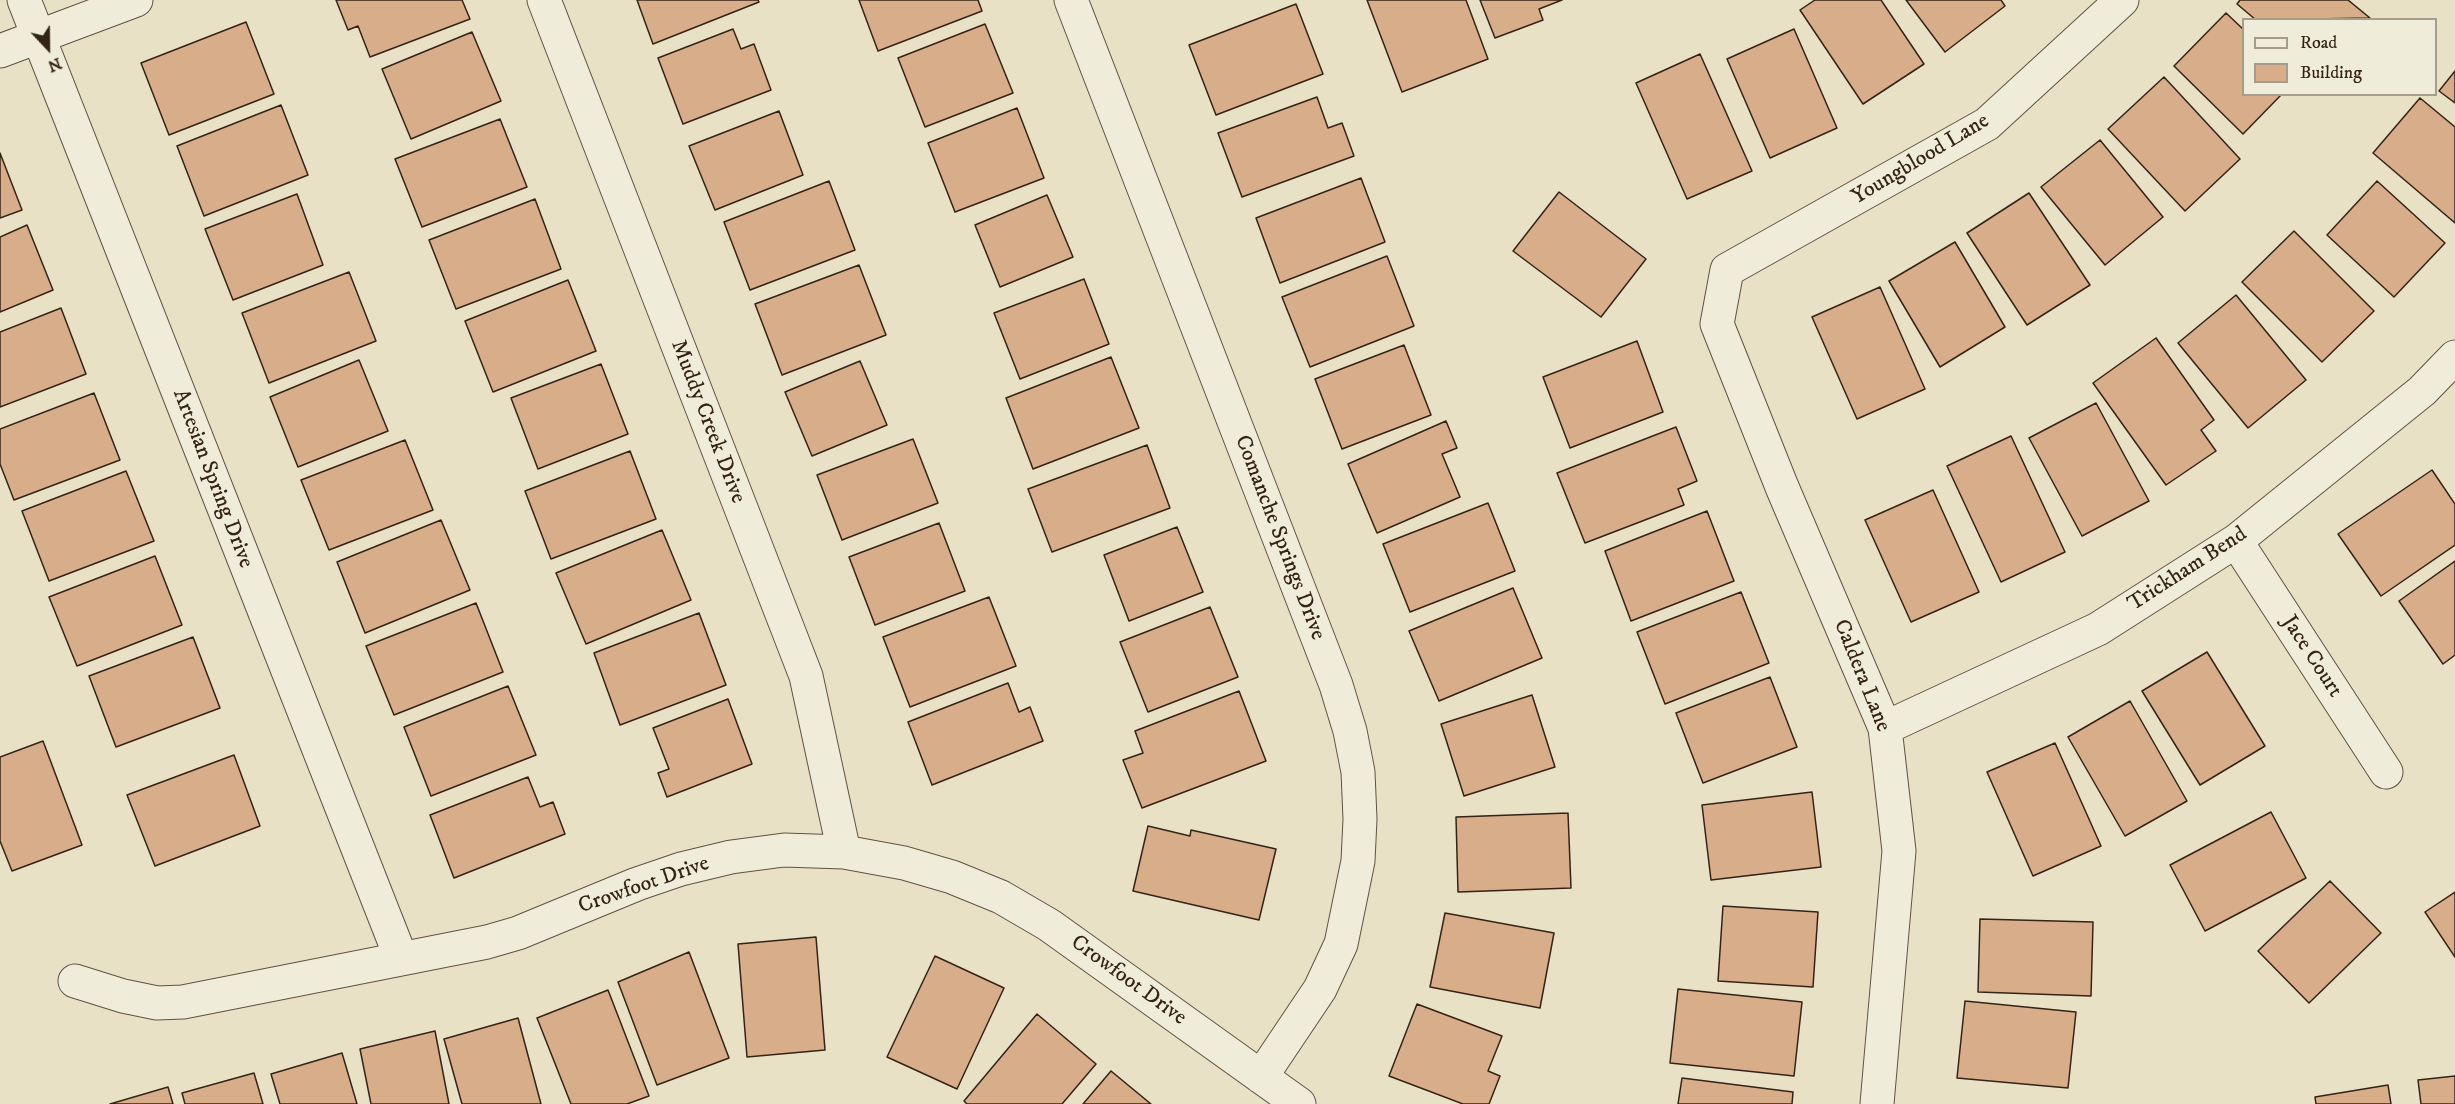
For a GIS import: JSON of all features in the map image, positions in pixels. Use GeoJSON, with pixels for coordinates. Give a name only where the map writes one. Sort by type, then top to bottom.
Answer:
{"type":"FeatureCollection","features":[{"type":"Feature","properties":{"kind":"street","name":"Artesian Spring Drive"},"geometry":{"type":"LineString","coordinates":[[24,0],[401,958]]}},
{"type":"Feature","properties":{"kind":"street"},"geometry":{"type":"LineString","coordinates":[[0,51],[136,0]]}},
{"type":"Feature","properties":{"kind":"street","name":"Muddy Creek Drive"},"geometry":{"type":"LineString","coordinates":[[544,0],[806,676],[844,852]]}},
{"type":"Feature","properties":{"kind":"street","name":"Youngblood Lane"},"geometry":{"type":"LineString","coordinates":[[1727,270],[1987,124],[2122,0]]}},
{"type":"Feature","properties":{"kind":"street","name":"Comanche Springs Drive"},"geometry":{"type":"LineString","coordinates":[[1075,1],[1336,685],[1350,731],[1358,772],[1360,819],[1358,861],[1341,944],[1320,989],[1262,1077]]}},
{"type":"Feature","properties":{"kind":"street","name":"Caldera Lane"},"geometry":{"type":"LineString","coordinates":[[1727,270],[1717,324],[1782,487],[1885,728],[1899,851],[1877,1104]]}},
{"type":"Feature","properties":{"kind":"street","name":"Trickham Bend"},"geometry":{"type":"LineString","coordinates":[[1885,728],[2098,629],[2236,541],[2422,391],[2455,357]]}},
{"type":"Feature","properties":{"kind":"street","name":"Jace Court"},"geometry":{"type":"LineString","coordinates":[[2236,541],[2386,772]]}},
{"type":"Feature","properties":{"kind":"street","name":"Crowfoot Drive"},"geometry":{"type":"LineString","coordinates":[[75,981],[123,996],[157,1003],[183,1002],[487,942],[518,933],[637,884],[681,869],[731,857],[784,850],[844,852],[904,863],[952,877],[1001,897],[1049,925],[1299,1104]]}},
{"type":"Feature","properties":{"kind":"building"},"geometry":{"type":"Polygon","coordinates":[[[336,0],[462,0],[470,19],[370,57],[358,26],[348,30],[336,0]]]}},
{"type":"Feature","properties":{"kind":"building"},"geometry":{"type":"Polygon","coordinates":[[[637,0],[758,0],[759,2],[653,44],[637,0]]]}},
{"type":"Feature","properties":{"kind":"building"},"geometry":{"type":"Polygon","coordinates":[[[859,0],[978,0],[982,11],[878,51],[859,0]]]}},
{"type":"Feature","properties":{"kind":"building"},"geometry":{"type":"Polygon","coordinates":[[[1367,0],[1466,0],[1488,59],[1402,92],[1367,0]]]}},
{"type":"Feature","properties":{"kind":"building"},"geometry":{"type":"Polygon","coordinates":[[[1480,0],[1562,0],[1539,9],[1543,20],[1495,38],[1480,0]]]}},
{"type":"Feature","properties":{"kind":"building"},"geometry":{"type":"Polygon","coordinates":[[[1815,0],[1881,0],[1924,64],[1863,104],[1800,10],[1815,0]]]}},
{"type":"Feature","properties":{"kind":"building"},"geometry":{"type":"Polygon","coordinates":[[[1906,0],[2001,0],[2005,6],[1945,52],[1906,0]]]}},
{"type":"Feature","properties":{"kind":"building"},"geometry":{"type":"Polygon","coordinates":[[[2240,0],[2348,0],[2370,18],[2254,18],[2237,4],[2240,0]]]}},
{"type":"Feature","properties":{"kind":"building"},"geometry":{"type":"Polygon","coordinates":[[[1296,4],[1323,74],[1216,115],[1189,45],[1296,4]]]}},
{"type":"Feature","properties":{"kind":"building"},"geometry":{"type":"Polygon","coordinates":[[[2226,13],[2242,28],[2242,96],[2280,96],[2243,134],[2174,66],[2226,13]]]}},
{"type":"Feature","properties":{"kind":"building"},"geometry":{"type":"Polygon","coordinates":[[[246,22],[274,94],[169,135],[141,63],[246,22]]]}},
{"type":"Feature","properties":{"kind":"building"},"geometry":{"type":"Polygon","coordinates":[[[985,24],[1013,93],[925,127],[898,58],[985,24]]]}},
{"type":"Feature","properties":{"kind":"building"},"geometry":{"type":"Polygon","coordinates":[[[733,29],[741,49],[754,44],[771,90],[683,124],[658,58],[733,29]]]}},
{"type":"Feature","properties":{"kind":"building"},"geometry":{"type":"Polygon","coordinates":[[[1794,29],[1837,128],[1770,158],[1727,59],[1794,29]]]}},
{"type":"Feature","properties":{"kind":"building"},"geometry":{"type":"Polygon","coordinates":[[[472,32],[501,101],[411,139],[382,69],[472,32]]]}},
{"type":"Feature","properties":{"kind":"building"},"geometry":{"type":"Polygon","coordinates":[[[1700,54],[1752,171],[1687,199],[1636,83],[1700,54]]]}},
{"type":"Feature","properties":{"kind":"building"},"geometry":{"type":"Polygon","coordinates":[[[2455,71],[2455,103],[2439,91],[2455,71]]]}},
{"type":"Feature","properties":{"kind":"building"},"geometry":{"type":"Polygon","coordinates":[[[2164,77],[2240,159],[2185,211],[2108,129],[2164,77]]]}},
{"type":"Feature","properties":{"kind":"building"},"geometry":{"type":"Polygon","coordinates":[[[1317,97],[1328,128],[1342,123],[1354,156],[1242,197],[1218,133],[1317,97]]]}},
{"type":"Feature","properties":{"kind":"building"},"geometry":{"type":"Polygon","coordinates":[[[2420,98],[2455,127],[2455,223],[2373,153],[2420,98]]]}},
{"type":"Feature","properties":{"kind":"building"},"geometry":{"type":"Polygon","coordinates":[[[281,105],[308,175],[204,216],[177,146],[281,105]]]}},
{"type":"Feature","properties":{"kind":"building"},"geometry":{"type":"Polygon","coordinates":[[[1017,108],[1044,178],[955,212],[928,143],[1017,108]]]}},
{"type":"Feature","properties":{"kind":"building"},"geometry":{"type":"Polygon","coordinates":[[[779,111],[803,175],[715,210],[689,146],[779,111]]]}},
{"type":"Feature","properties":{"kind":"building"},"geometry":{"type":"Polygon","coordinates":[[[500,119],[527,187],[422,227],[395,159],[500,119]]]}},
{"type":"Feature","properties":{"kind":"building"},"geometry":{"type":"Polygon","coordinates":[[[2100,140],[2163,217],[2105,265],[2041,187],[2100,140]]]}},
{"type":"Feature","properties":{"kind":"building"},"geometry":{"type":"Polygon","coordinates":[[[0,153],[22,210],[0,218],[0,153]]]}},
{"type":"Feature","properties":{"kind":"building"},"geometry":{"type":"Polygon","coordinates":[[[1361,178],[1385,242],[1280,283],[1256,218],[1361,178]]]}},
{"type":"Feature","properties":{"kind":"building"},"geometry":{"type":"Polygon","coordinates":[[[829,181],[855,250],[750,290],[724,222],[829,181]]]}},
{"type":"Feature","properties":{"kind":"building"},"geometry":{"type":"Polygon","coordinates":[[[2377,181],[2445,243],[2394,297],[2327,235],[2377,181]]]}},
{"type":"Feature","properties":{"kind":"building"},"geometry":{"type":"Polygon","coordinates":[[[1559,192],[1646,259],[1601,317],[1513,251],[1559,192]]]}},
{"type":"Feature","properties":{"kind":"building"},"geometry":{"type":"Polygon","coordinates":[[[2029,193],[2090,285],[2027,325],[1967,233],[2029,193]]]}},
{"type":"Feature","properties":{"kind":"building"},"geometry":{"type":"Polygon","coordinates":[[[297,194],[323,265],[233,300],[205,229],[297,194]]]}},
{"type":"Feature","properties":{"kind":"building"},"geometry":{"type":"Polygon","coordinates":[[[1047,195],[1073,257],[1000,287],[975,225],[1047,195]]]}},
{"type":"Feature","properties":{"kind":"building"},"geometry":{"type":"Polygon","coordinates":[[[535,199],[561,269],[456,309],[429,240],[535,199]]]}},
{"type":"Feature","properties":{"kind":"building"},"geometry":{"type":"Polygon","coordinates":[[[27,225],[53,290],[0,312],[0,237],[27,225]]]}},
{"type":"Feature","properties":{"kind":"building"},"geometry":{"type":"Polygon","coordinates":[[[2294,231],[2374,311],[2322,362],[2242,282],[2294,231]]]}},
{"type":"Feature","properties":{"kind":"building"},"geometry":{"type":"Polygon","coordinates":[[[1955,242],[2005,327],[1940,367],[1889,281],[1955,242]]]}},
{"type":"Feature","properties":{"kind":"building"},"geometry":{"type":"Polygon","coordinates":[[[1387,256],[1414,326],[1310,367],[1282,297],[1387,256]]]}},
{"type":"Feature","properties":{"kind":"building"},"geometry":{"type":"Polygon","coordinates":[[[859,265],[886,335],[782,375],[755,304],[859,265]]]}},
{"type":"Feature","properties":{"kind":"building"},"geometry":{"type":"Polygon","coordinates":[[[349,272],[376,341],[269,383],[242,313],[349,272]]]}},
{"type":"Feature","properties":{"kind":"building"},"geometry":{"type":"Polygon","coordinates":[[[1084,279],[1109,344],[1020,379],[994,313],[1084,279]]]}},
{"type":"Feature","properties":{"kind":"building"},"geometry":{"type":"Polygon","coordinates":[[[568,280],[596,351],[493,392],[465,321],[568,280]]]}},
{"type":"Feature","properties":{"kind":"building"},"geometry":{"type":"Polygon","coordinates":[[[1880,287],[1925,389],[1857,419],[1812,317],[1880,287]]]}},
{"type":"Feature","properties":{"kind":"building"},"geometry":{"type":"Polygon","coordinates":[[[2236,295],[2306,380],[2248,428],[2178,343],[2236,295]]]}},
{"type":"Feature","properties":{"kind":"building"},"geometry":{"type":"Polygon","coordinates":[[[61,308],[86,374],[0,407],[0,332],[61,308]]]}},
{"type":"Feature","properties":{"kind":"building"},"geometry":{"type":"Polygon","coordinates":[[[2156,338],[2214,420],[2201,430],[2216,451],[2166,485],[2093,383],[2156,338]]]}},
{"type":"Feature","properties":{"kind":"building"},"geometry":{"type":"Polygon","coordinates":[[[1637,341],[1663,412],[1570,448],[1543,377],[1637,341]]]}},
{"type":"Feature","properties":{"kind":"building"},"geometry":{"type":"Polygon","coordinates":[[[1404,345],[1431,415],[1342,449],[1315,379],[1404,345]]]}},
{"type":"Feature","properties":{"kind":"building"},"geometry":{"type":"Polygon","coordinates":[[[1111,357],[1139,428],[1033,469],[1006,398],[1111,357]]]}},
{"type":"Feature","properties":{"kind":"building"},"geometry":{"type":"Polygon","coordinates":[[[359,360],[388,431],[298,467],[270,397],[359,360]]]}},
{"type":"Feature","properties":{"kind":"building"},"geometry":{"type":"Polygon","coordinates":[[[860,361],[887,425],[812,456],[785,392],[860,361]]]}},
{"type":"Feature","properties":{"kind":"building"},"geometry":{"type":"Polygon","coordinates":[[[601,364],[628,434],[538,469],[511,398],[601,364]]]}},
{"type":"Feature","properties":{"kind":"building"},"geometry":{"type":"Polygon","coordinates":[[[94,393],[120,460],[14,500],[0,464],[0,429],[94,393]]]}},
{"type":"Feature","properties":{"kind":"building"},"geometry":{"type":"Polygon","coordinates":[[[2096,403],[2149,501],[2082,536],[2029,438],[2096,403]]]}},
{"type":"Feature","properties":{"kind":"building"},"geometry":{"type":"Polygon","coordinates":[[[1446,421],[1457,448],[1442,454],[1460,497],[1377,533],[1348,464],[1446,421]]]}},
{"type":"Feature","properties":{"kind":"building"},"geometry":{"type":"Polygon","coordinates":[[[1676,427],[1697,481],[1678,489],[1684,505],[1585,543],[1557,473],[1676,427]]]}},
{"type":"Feature","properties":{"kind":"building"},"geometry":{"type":"Polygon","coordinates":[[[2011,436],[2065,552],[2001,582],[1947,466],[2011,436]]]}},
{"type":"Feature","properties":{"kind":"building"},"geometry":{"type":"Polygon","coordinates":[[[913,439],[938,503],[842,540],[817,475],[913,439]]]}},
{"type":"Feature","properties":{"kind":"building"},"geometry":{"type":"Polygon","coordinates":[[[405,440],[433,510],[329,550],[301,480],[405,440]]]}},
{"type":"Feature","properties":{"kind":"building"},"geometry":{"type":"Polygon","coordinates":[[[1147,445],[1170,508],[1052,552],[1028,489],[1147,445]]]}},
{"type":"Feature","properties":{"kind":"building"},"geometry":{"type":"Polygon","coordinates":[[[630,451],[656,519],[551,559],[525,491],[630,451]]]}},
{"type":"Feature","properties":{"kind":"building"},"geometry":{"type":"Polygon","coordinates":[[[2432,470],[2455,504],[2455,545],[2381,596],[2338,534],[2432,470]]]}},
{"type":"Feature","properties":{"kind":"building"},"geometry":{"type":"Polygon","coordinates":[[[126,471],[154,541],[49,581],[22,511],[126,471]]]}},
{"type":"Feature","properties":{"kind":"building"},"geometry":{"type":"Polygon","coordinates":[[[1933,490],[1979,592],[1911,622],[1865,520],[1933,490]]]}},
{"type":"Feature","properties":{"kind":"building"},"geometry":{"type":"Polygon","coordinates":[[[1488,503],[1515,571],[1410,612],[1383,544],[1488,503]]]}},
{"type":"Feature","properties":{"kind":"building"},"geometry":{"type":"Polygon","coordinates":[[[1707,511],[1734,581],[1631,621],[1605,551],[1707,511]]]}},
{"type":"Feature","properties":{"kind":"building"},"geometry":{"type":"Polygon","coordinates":[[[441,520],[470,590],[365,633],[337,562],[441,520]]]}},
{"type":"Feature","properties":{"kind":"building"},"geometry":{"type":"Polygon","coordinates":[[[939,523],[965,591],[875,625],[849,557],[939,523]]]}},
{"type":"Feature","properties":{"kind":"building"},"geometry":{"type":"Polygon","coordinates":[[[1177,527],[1203,592],[1129,621],[1104,555],[1177,527]]]}},
{"type":"Feature","properties":{"kind":"building"},"geometry":{"type":"Polygon","coordinates":[[[662,530],[691,600],[586,644],[556,573],[662,530]]]}},
{"type":"Feature","properties":{"kind":"building"},"geometry":{"type":"Polygon","coordinates":[[[155,556],[182,625],[77,666],[49,597],[155,556]]]}},
{"type":"Feature","properties":{"kind":"building"},"geometry":{"type":"Polygon","coordinates":[[[2455,561],[2455,655],[2443,664],[2399,601],[2455,561]]]}},
{"type":"Feature","properties":{"kind":"building"},"geometry":{"type":"Polygon","coordinates":[[[1513,588],[1542,658],[1439,701],[1409,631],[1513,588]]]}},
{"type":"Feature","properties":{"kind":"building"},"geometry":{"type":"Polygon","coordinates":[[[1741,592],[1769,663],[1665,704],[1637,632],[1741,592]]]}},
{"type":"Feature","properties":{"kind":"building"},"geometry":{"type":"Polygon","coordinates":[[[989,597],[1016,666],[910,707],[883,637],[989,597]]]}},
{"type":"Feature","properties":{"kind":"building"},"geometry":{"type":"Polygon","coordinates":[[[476,603],[503,672],[394,715],[366,646],[476,603]]]}},
{"type":"Feature","properties":{"kind":"building"},"geometry":{"type":"Polygon","coordinates":[[[1210,607],[1238,677],[1148,712],[1120,642],[1210,607]]]}},
{"type":"Feature","properties":{"kind":"building"},"geometry":{"type":"Polygon","coordinates":[[[699,613],[726,685],[620,725],[594,653],[699,613]]]}},
{"type":"Feature","properties":{"kind":"building"},"geometry":{"type":"Polygon","coordinates":[[[193,637],[220,708],[116,747],[89,676],[193,637]]]}},
{"type":"Feature","properties":{"kind":"building"},"geometry":{"type":"Polygon","coordinates":[[[2207,652],[2265,746],[2200,785],[2142,691],[2207,652]]]}},
{"type":"Feature","properties":{"kind":"building"},"geometry":{"type":"Polygon","coordinates":[[[1770,677],[1797,747],[1703,783],[1676,713],[1770,677]]]}},
{"type":"Feature","properties":{"kind":"building"},"geometry":{"type":"Polygon","coordinates":[[[1008,683],[1019,712],[1030,707],[1043,741],[932,785],[908,722],[1008,683]]]}},
{"type":"Feature","properties":{"kind":"building"},"geometry":{"type":"Polygon","coordinates":[[[508,686],[536,755],[431,796],[404,727],[508,686]]]}},
{"type":"Feature","properties":{"kind":"building"},"geometry":{"type":"Polygon","coordinates":[[[1239,691],[1266,761],[1142,808],[1123,760],[1143,753],[1135,731],[1239,691]]]}},
{"type":"Feature","properties":{"kind":"building"},"geometry":{"type":"Polygon","coordinates":[[[1532,695],[1555,767],[1464,796],[1441,724],[1532,695]]]}},
{"type":"Feature","properties":{"kind":"building"},"geometry":{"type":"Polygon","coordinates":[[[728,699],[752,764],[667,797],[658,773],[669,769],[653,728],[728,699]]]}},
{"type":"Feature","properties":{"kind":"building"},"geometry":{"type":"Polygon","coordinates":[[[2130,701],[2187,801],[2125,836],[2068,737],[2130,701]]]}},
{"type":"Feature","properties":{"kind":"building"},"geometry":{"type":"Polygon","coordinates":[[[43,741],[82,845],[12,871],[0,841],[0,757],[43,741]]]}},
{"type":"Feature","properties":{"kind":"building"},"geometry":{"type":"Polygon","coordinates":[[[2055,743],[2101,846],[2033,876],[1987,772],[2055,743]]]}},
{"type":"Feature","properties":{"kind":"building"},"geometry":{"type":"Polygon","coordinates":[[[234,755],[260,826],[155,866],[127,795],[234,755]]]}},
{"type":"Feature","properties":{"kind":"building"},"geometry":{"type":"Polygon","coordinates":[[[528,777],[540,807],[553,802],[565,834],[454,878],[430,815],[528,777]]]}},
{"type":"Feature","properties":{"kind":"building"},"geometry":{"type":"Polygon","coordinates":[[[1812,792],[1821,867],[1711,880],[1702,805],[1812,792]]]}},
{"type":"Feature","properties":{"kind":"building"},"geometry":{"type":"Polygon","coordinates":[[[2271,812],[2306,878],[2205,931],[2170,865],[2271,812]]]}},
{"type":"Feature","properties":{"kind":"building"},"geometry":{"type":"Polygon","coordinates":[[[1568,813],[1571,888],[1458,892],[1456,817],[1568,813]]]}},
{"type":"Feature","properties":{"kind":"building"},"geometry":{"type":"Polygon","coordinates":[[[1148,826],[1190,836],[1191,830],[1276,849],[1259,920],[1133,891],[1148,826]]]}},
{"type":"Feature","properties":{"kind":"building"},"geometry":{"type":"Polygon","coordinates":[[[2330,881],[2381,933],[2309,1003],[2258,951],[2330,881]]]}},
{"type":"Feature","properties":{"kind":"building"},"geometry":{"type":"Polygon","coordinates":[[[2455,892],[2455,957],[2425,912],[2455,892]]]}},
{"type":"Feature","properties":{"kind":"building"},"geometry":{"type":"Polygon","coordinates":[[[1723,906],[1818,912],[1813,987],[1718,981],[1723,906]]]}},
{"type":"Feature","properties":{"kind":"building"},"geometry":{"type":"Polygon","coordinates":[[[1445,913],[1554,933],[1540,1008],[1430,987],[1445,913]]]}},
{"type":"Feature","properties":{"kind":"building"},"geometry":{"type":"Polygon","coordinates":[[[1980,919],[2093,922],[2091,996],[1978,992],[1980,919]]]}},
{"type":"Feature","properties":{"kind":"building"},"geometry":{"type":"Polygon","coordinates":[[[816,937],[825,1050],[747,1057],[738,944],[816,937]]]}},
{"type":"Feature","properties":{"kind":"building"},"geometry":{"type":"Polygon","coordinates":[[[689,952],[729,1058],[657,1085],[618,982],[689,952]]]}},
{"type":"Feature","properties":{"kind":"building"},"geometry":{"type":"Polygon","coordinates":[[[935,956],[1004,988],[957,1089],[887,1057],[935,956]]]}},
{"type":"Feature","properties":{"kind":"building"},"geometry":{"type":"Polygon","coordinates":[[[1678,989],[1802,1002],[1794,1076],[1670,1063],[1678,989]]]}},
{"type":"Feature","properties":{"kind":"building"},"geometry":{"type":"Polygon","coordinates":[[[608,990],[649,1096],[627,1104],[571,1104],[537,1018],[608,990]]]}},
{"type":"Feature","properties":{"kind":"building"},"geometry":{"type":"Polygon","coordinates":[[[1965,1001],[2076,1012],[2068,1088],[1957,1078],[1965,1001]]]}},
{"type":"Feature","properties":{"kind":"building"},"geometry":{"type":"Polygon","coordinates":[[[1417,1004],[1502,1036],[1488,1071],[1500,1076],[1489,1104],[1463,1104],[1389,1076],[1417,1004]]]}},
{"type":"Feature","properties":{"kind":"building"},"geometry":{"type":"Polygon","coordinates":[[[1037,1014],[1096,1064],[1062,1104],[967,1104],[964,1101],[1037,1014]]]}},
{"type":"Feature","properties":{"kind":"building"},"geometry":{"type":"Polygon","coordinates":[[[518,1018],[541,1104],[462,1104],[444,1039],[518,1018]]]}},
{"type":"Feature","properties":{"kind":"building"},"geometry":{"type":"Polygon","coordinates":[[[435,1031],[449,1104],[371,1104],[360,1049],[435,1031]]]}},
{"type":"Feature","properties":{"kind":"building"},"geometry":{"type":"Polygon","coordinates":[[[342,1053],[357,1104],[280,1104],[271,1074],[342,1053]]]}},
{"type":"Feature","properties":{"kind":"building"},"geometry":{"type":"Polygon","coordinates":[[[1111,1071],[1151,1104],[1083,1104],[1111,1071]]]}},
{"type":"Feature","properties":{"kind":"building"},"geometry":{"type":"Polygon","coordinates":[[[254,1073],[263,1104],[185,1104],[182,1093],[254,1073]]]}},
{"type":"Feature","properties":{"kind":"building"},"geometry":{"type":"Polygon","coordinates":[[[2455,1076],[2455,1104],[2421,1104],[2418,1080],[2455,1076]]]}},
{"type":"Feature","properties":{"kind":"building"},"geometry":{"type":"Polygon","coordinates":[[[1682,1078],[1793,1092],[1792,1104],[1678,1104],[1682,1078]]]}},
{"type":"Feature","properties":{"kind":"building"},"geometry":{"type":"Polygon","coordinates":[[[2388,1085],[2391,1104],[2316,1104],[2315,1097],[2388,1085]]]}},
{"type":"Feature","properties":{"kind":"building"},"geometry":{"type":"Polygon","coordinates":[[[168,1087],[173,1104],[110,1104],[168,1087]]]}}]}
